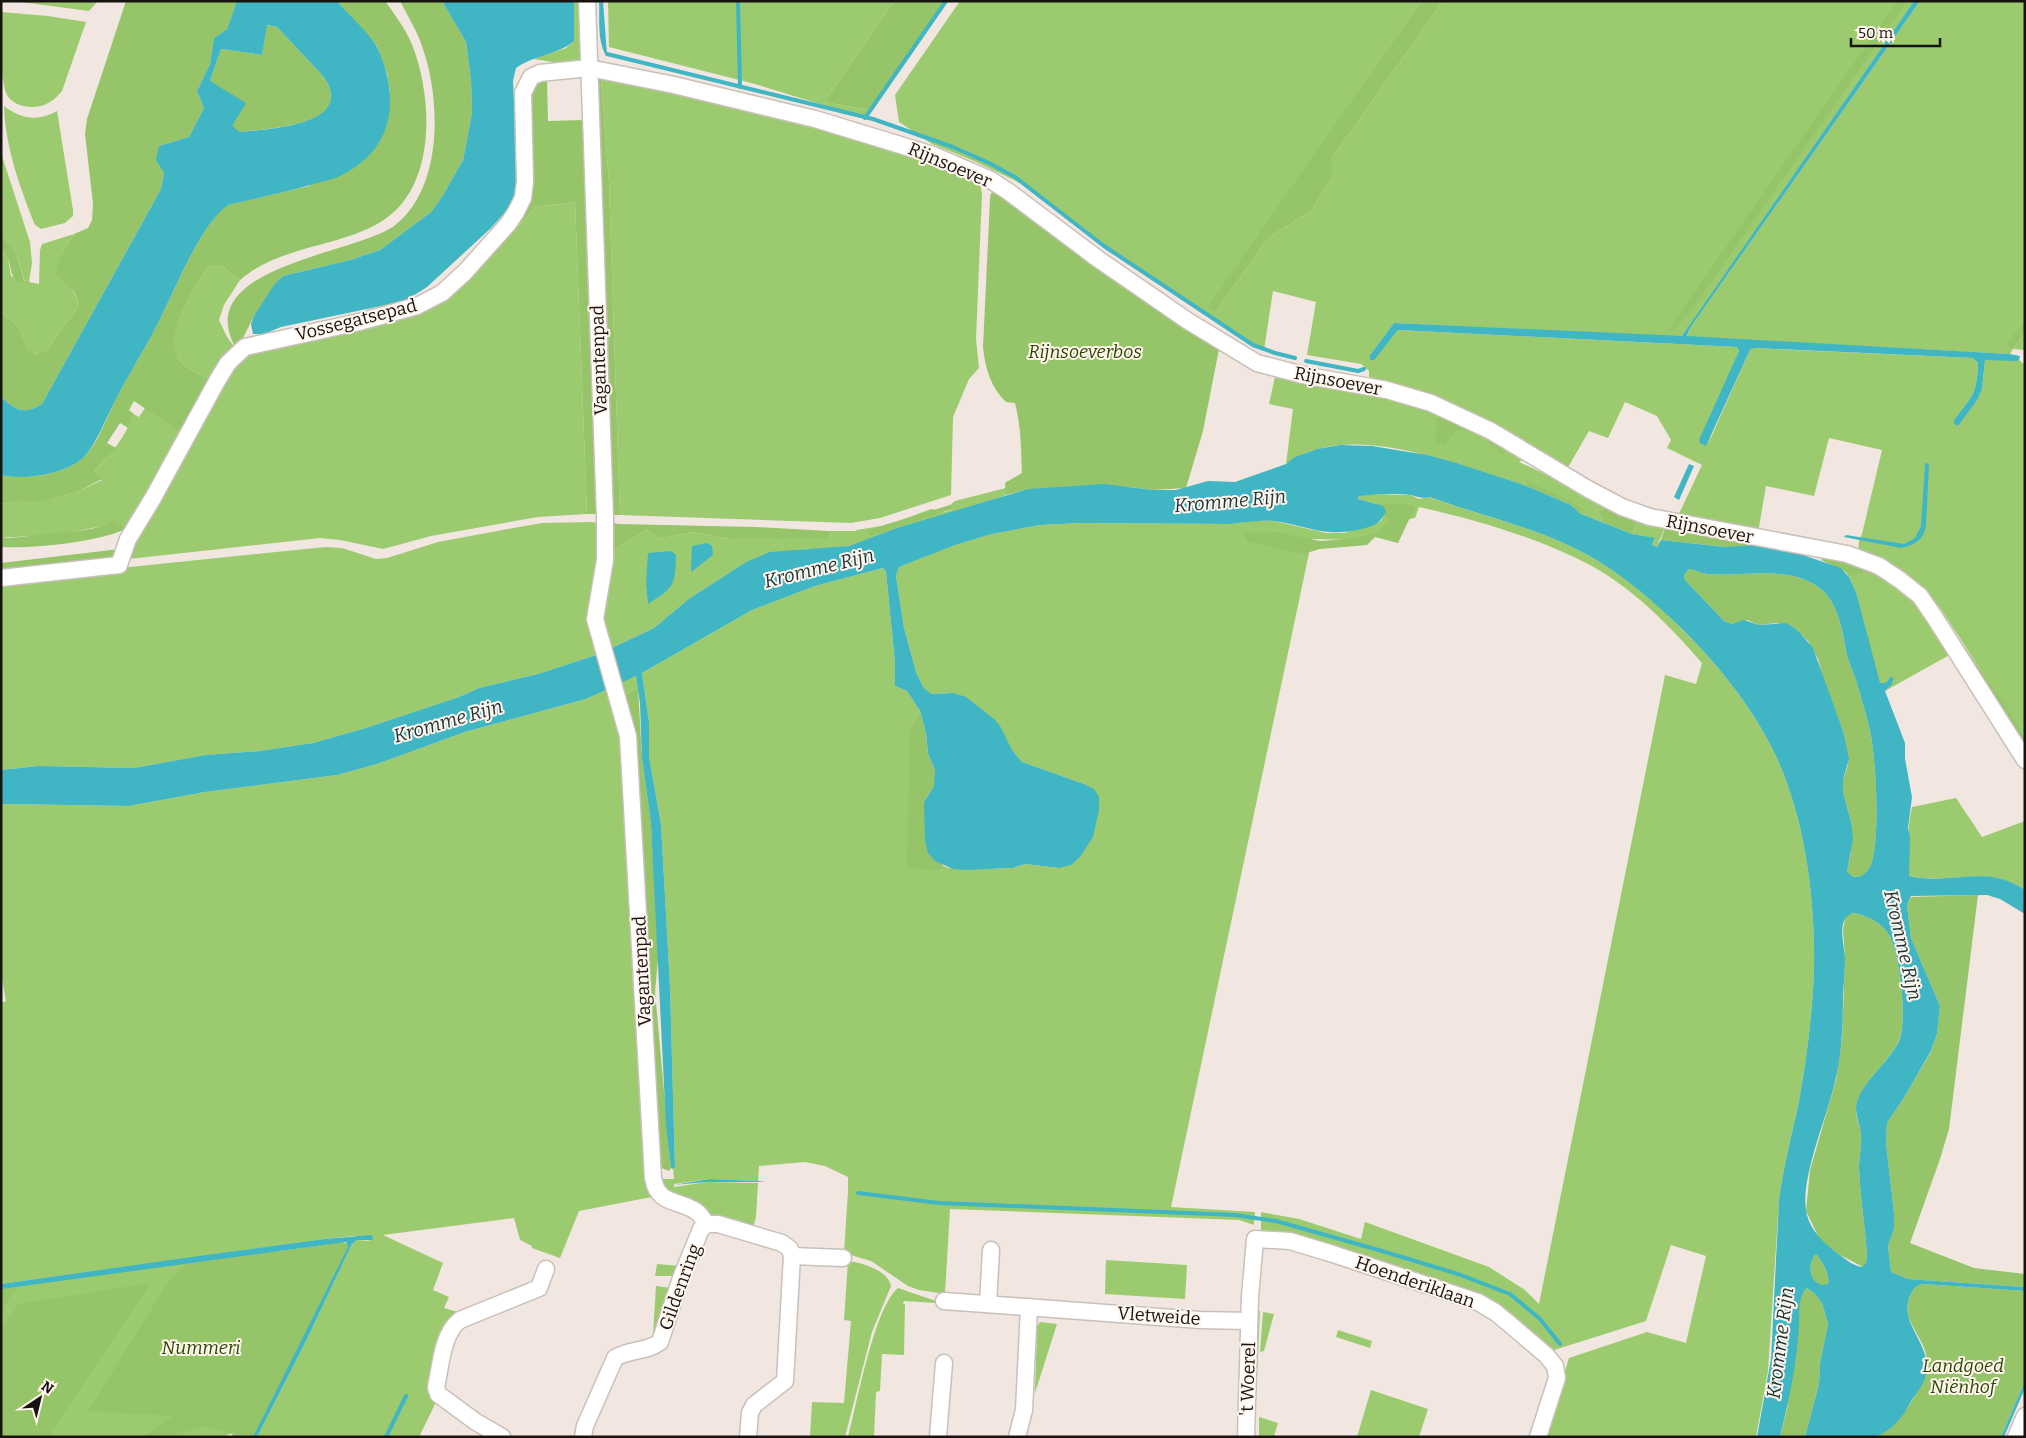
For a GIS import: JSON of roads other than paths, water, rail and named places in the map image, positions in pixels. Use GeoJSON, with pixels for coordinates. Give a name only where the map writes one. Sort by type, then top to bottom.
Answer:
{"type":"FeatureCollection","features":[{"type":"Feature","properties":{"kind":"street","name":"Vagantenpad"},"geometry":{"type":"LineString","coordinates":[[587,1],[605,526],[605,560],[595,619],[628,736],[653,1178],[655,1188],[663,1197],[697,1212],[707,1224]]}},
{"type":"Feature","properties":{"kind":"street","name":"Vossegatsepad"},"geometry":{"type":"LineString","coordinates":[[1,578],[119,565],[128,539],[153,498],[217,381],[235,355],[245,347],[359,322],[417,306],[442,293],[492,244],[516,212],[523,198],[525,182],[523,93],[531,77],[540,73],[589,68]]}},
{"type":"Feature","properties":{"kind":"street","name":"Rijnsoever"},"geometry":{"type":"LineString","coordinates":[[589,68],[674,85],[806,117],[890,140],[948,160],[989,179],[1009,192],[1098,258],[1188,321],[1257,363],[1303,375],[1387,390],[1431,403],[1491,430],[1622,507],[1650,517],[1846,554],[1879,566],[1920,596],[1936,618],[2025,760]]}},
{"type":"Feature","properties":{"kind":"street","name":"Gildenring"},"geometry":{"type":"LineString","coordinates":[[583,1437],[585,1426],[615,1358],[624,1352],[654,1347],[660,1342],[681,1278],[701,1229],[707,1224],[718,1224],[782,1243],[790,1249],[792,1256]]}},
{"type":"Feature","properties":{"kind":"street","name":"Hoenderiklaan"},"geometry":{"type":"LineString","coordinates":[[1249,1321],[1255,1239],[1290,1241],[1478,1302],[1495,1312],[1512,1326],[1546,1355],[1555,1366],[1556,1378],[1538,1437]]}},
{"type":"Feature","properties":{"kind":"street"},"geometry":{"type":"LineString","coordinates":[[988,1304],[990,1250]]}},
{"type":"Feature","properties":{"kind":"street"},"geometry":{"type":"LineString","coordinates":[[748,1437],[750,1413],[754,1405],[785,1381],[792,1256],[844,1258]]}},
{"type":"Feature","properties":{"kind":"street"},"geometry":{"type":"LineString","coordinates":[[502,1437],[476,1422],[438,1394],[436,1387],[448,1335],[452,1326],[460,1320],[539,1288],[546,1269]]}},
{"type":"Feature","properties":{"kind":"street","name":"Vletweide"},"geometry":{"type":"LineString","coordinates":[[944,1301],[1200,1320],[1249,1321]]}},
{"type":"Feature","properties":{"kind":"street"},"geometry":{"type":"LineString","coordinates":[[1017,1437],[1024,1410],[1029,1307]]}},
{"type":"Feature","properties":{"kind":"street","name":"'t Woerel"},"geometry":{"type":"LineString","coordinates":[[1246,1437],[1249,1321]]}},
{"type":"Feature","properties":{"kind":"street"},"geometry":{"type":"LineString","coordinates":[[938,1437],[944,1363]]}},
{"type":"Feature","properties":{"kind":"street"},"geometry":{"type":"LineString","coordinates":[[2016,1437],[2025,1416]]}},
{"type":"Feature","properties":{"kind":"water"},"geometry":{"type":"Polygon","coordinates":[[[237,1],[337,1],[373,41],[384,63],[390,95],[390,110],[383,136],[367,158],[356,167],[339,176],[330,180],[228,205],[207,227],[188,260],[152,335],[120,391],[97,438],[84,457],[67,468],[45,475],[10,477],[1,475],[1,397],[12,406],[21,410],[30,410],[42,404],[161,189],[164,173],[156,160],[159,146],[189,137],[204,108],[197,91],[210,64],[214,38],[227,29],[237,1]],[[267,25],[262,55],[221,49],[210,81],[246,103],[232,126],[240,132],[288,126],[306,121],[320,114],[329,105],[331,92],[323,76],[277,27],[267,25]]]}},
{"type":"Feature","properties":{"kind":"water"},"geometry":{"type":"Polygon","coordinates":[[[442,1],[574,1],[574,41],[568,46],[530,60],[516,68],[513,81],[518,177],[516,193],[508,209],[491,228],[427,287],[405,301],[281,327],[264,334],[253,334],[251,324],[254,316],[274,285],[283,276],[350,260],[380,250],[431,212],[442,197],[463,160],[472,113],[471,81],[466,42],[442,1]]]}},
{"type":"Feature","properties":{"kind":"water"},"geometry":{"type":"Polygon","coordinates":[[[599,1],[603,1],[607,54],[605,54],[602,48],[601,42],[599,1]]]}},
{"type":"Feature","properties":{"kind":"water"},"geometry":{"type":"Polygon","coordinates":[[[1914,1],[1920,1],[1690,328],[1687,336],[2020,356],[2019,360],[2016,361],[1985,360],[1982,389],[1978,399],[1958,426],[1954,424],[1954,420],[1975,389],[1978,363],[1973,358],[1754,348],[1750,350],[1706,446],[1700,443],[1699,440],[1739,351],[1737,347],[1398,330],[1374,360],[1370,360],[1370,355],[1394,323],[1682,336],[1914,1]]]}},
{"type":"Feature","properties":{"kind":"water","name":"Kromme Rijn"},"geometry":{"type":"Polygon","coordinates":[[[1340,445],[1372,446],[1427,455],[1524,485],[1571,505],[1581,514],[1632,534],[1655,538],[1652,545],[1657,547],[1661,540],[1725,547],[1760,545],[1791,551],[1841,568],[1849,577],[1856,592],[1880,683],[1886,683],[1890,677],[1894,678],[1892,684],[1885,691],[1905,743],[1905,759],[1912,797],[1908,828],[1910,836],[1909,876],[1938,879],[1982,876],[2011,882],[2025,890],[2025,914],[2000,899],[1987,895],[1911,896],[1907,905],[1911,938],[1940,1006],[1937,1034],[1931,1051],[1887,1123],[1886,1143],[1894,1213],[1894,1229],[1888,1246],[1891,1272],[1908,1279],[2025,1287],[2025,1291],[1923,1284],[1912,1291],[1908,1305],[1908,1315],[1926,1359],[1925,1379],[1896,1423],[1882,1434],[1864,1437],[1805,1437],[1819,1384],[1820,1363],[1828,1324],[1822,1303],[1807,1288],[1800,1301],[1794,1367],[1780,1437],[1757,1437],[1771,1359],[1779,1200],[1804,1071],[1814,973],[1814,941],[1809,875],[1796,811],[1786,780],[1765,735],[1744,701],[1706,654],[1670,617],[1609,568],[1558,540],[1537,532],[1430,497],[1422,498],[1399,494],[1371,495],[1359,496],[1358,499],[1383,506],[1386,511],[1384,515],[1374,525],[1349,531],[1327,532],[1274,521],[1252,521],[1231,524],[1080,523],[1040,525],[992,534],[955,545],[899,567],[896,576],[904,628],[916,672],[923,687],[931,694],[953,693],[966,697],[994,719],[1000,726],[1012,750],[1022,762],[1084,784],[1094,789],[1099,797],[1099,810],[1093,837],[1080,857],[1071,865],[1059,868],[1025,864],[1013,868],[953,869],[935,861],[928,853],[925,841],[924,802],[934,786],[935,770],[928,754],[926,733],[920,711],[907,691],[895,686],[895,663],[886,572],[883,568],[815,586],[752,610],[642,673],[649,722],[649,757],[661,824],[670,987],[675,1167],[673,1169],[671,1168],[666,1125],[651,824],[642,757],[640,704],[636,676],[586,699],[465,732],[377,764],[337,775],[205,792],[129,806],[1,804],[1,770],[39,766],[134,768],[206,755],[260,751],[313,743],[366,728],[459,697],[479,688],[538,674],[607,653],[614,647],[654,628],[690,598],[746,562],[770,552],[849,546],[897,528],[1028,489],[1104,484],[1153,490],[1176,490],[1208,481],[1235,482],[1286,464],[1295,457],[1317,449],[1340,445]],[[1689,569],[1684,575],[1685,580],[1724,621],[1732,624],[1744,620],[1759,625],[1785,623],[1800,633],[1813,648],[1843,731],[1849,759],[1843,780],[1843,792],[1851,822],[1853,839],[1847,872],[1853,877],[1862,876],[1870,867],[1875,840],[1874,760],[1865,712],[1847,655],[1839,618],[1832,602],[1821,589],[1808,581],[1795,577],[1766,573],[1707,574],[1689,569]],[[1853,913],[1844,920],[1842,932],[1845,962],[1839,1060],[1835,1082],[1811,1164],[1805,1196],[1807,1216],[1821,1239],[1849,1261],[1862,1267],[1866,1263],[1867,1254],[1859,1167],[1861,1133],[1856,1108],[1862,1090],[1896,1046],[1900,1038],[1903,1015],[1899,969],[1896,954],[1888,933],[1877,922],[1868,917],[1853,913]],[[1817,1255],[1812,1260],[1811,1270],[1814,1280],[1822,1285],[1828,1284],[1824,1265],[1817,1255]]]}},
{"type":"Feature","properties":{"kind":"water"},"geometry":{"type":"Polygon","coordinates":[[[1925,463],[1929,464],[1926,526],[1923,535],[1918,541],[1910,546],[1901,548],[1844,537],[1846,535],[1904,544],[1915,538],[1921,526],[1925,463]]]}},
{"type":"Feature","properties":{"kind":"water"},"geometry":{"type":"Polygon","coordinates":[[[1689,464],[1694,466],[1679,500],[1674,497],[1689,464]]]}},
{"type":"Feature","properties":{"kind":"water"},"geometry":{"type":"Polygon","coordinates":[[[707,543],[712,546],[713,555],[691,572],[692,546],[707,543]]]}},
{"type":"Feature","properties":{"kind":"water"},"geometry":{"type":"Polygon","coordinates":[[[671,551],[676,555],[674,580],[663,594],[648,604],[646,583],[648,553],[671,551]]]}},
{"type":"Feature","properties":{"kind":"water"},"geometry":{"type":"Polygon","coordinates":[[[710,1179],[765,1182],[707,1182],[673,1185],[710,1179]]]}},
{"type":"Feature","properties":{"kind":"water"},"geometry":{"type":"Polygon","coordinates":[[[372,1235],[373,1240],[357,1240],[352,1244],[306,1341],[257,1437],[253,1437],[348,1247],[346,1242],[1,1289],[1,1284],[324,1239],[372,1235]]]}},
{"type":"Feature","properties":{"kind":"water"},"geometry":{"type":"Polygon","coordinates":[[[2025,1381],[2025,1388],[2004,1437],[2001,1437],[2025,1381]]]}},
{"type":"Feature","properties":{"kind":"waterway"},"geometry":{"type":"LineString","coordinates":[[738,1],[740,87]]}},
{"type":"Feature","properties":{"kind":"waterway"},"geometry":{"type":"LineString","coordinates":[[865,118],[946,1]]}},
{"type":"Feature","properties":{"kind":"waterway"},"geometry":{"type":"LineString","coordinates":[[607,54],[873,119],[953,147],[1015,177],[1104,246],[1253,345],[1295,358]]}},
{"type":"Feature","properties":{"kind":"waterway"},"geometry":{"type":"LineString","coordinates":[[1306,361],[1358,371],[1364,369]]}},
{"type":"Feature","properties":{"kind":"waterway"},"geometry":{"type":"LineString","coordinates":[[858,1193],[939,1203],[1235,1215],[1276,1221],[1458,1274],[1510,1294],[1540,1319],[1560,1344]]}},
{"type":"Feature","properties":{"kind":"waterway"},"geometry":{"type":"LineString","coordinates":[[386,1437],[406,1396]]}},
{"type":"Feature","properties":{"kind":"park label","name":"Rijnsoeverbos"},"geometry":{"type":"Point","coordinates":[1085,352]}},
{"type":"Feature","properties":{"kind":"park label","name":"Nummeri"},"geometry":{"type":"Point","coordinates":[201,1348]}},
{"type":"Feature","properties":{"kind":"park label","name":"Landgoed Niënhof"},"geometry":{"type":"Point","coordinates":[1963,1376]}}]}
